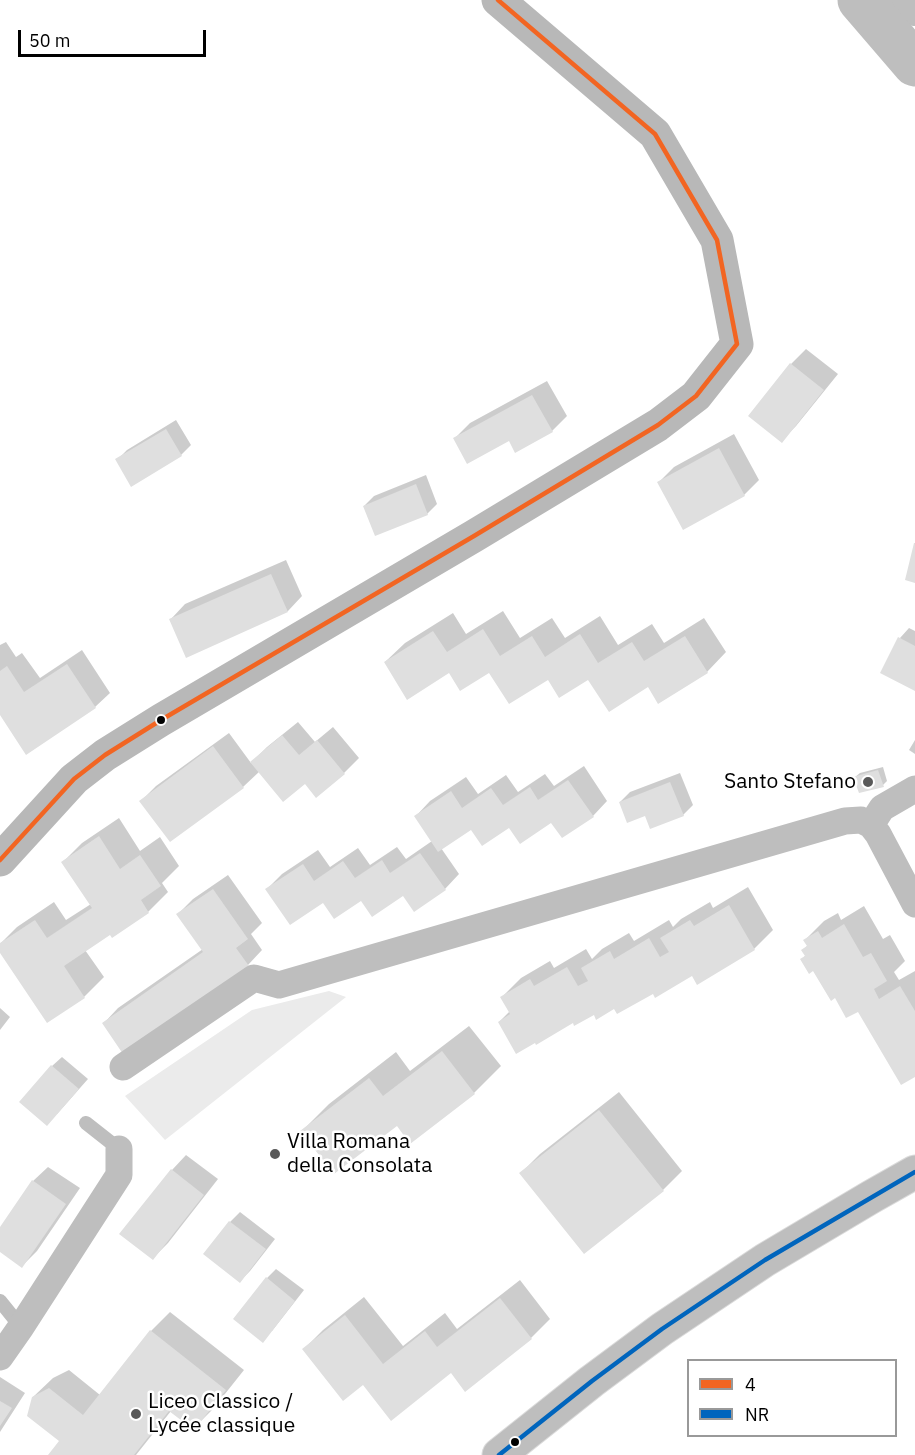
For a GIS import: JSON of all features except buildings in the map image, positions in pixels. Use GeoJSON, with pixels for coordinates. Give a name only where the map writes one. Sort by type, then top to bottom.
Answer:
{"type":"FeatureCollection","features":[{"type":"Feature","properties":{"kind":"main road"},"geometry":{"type":"LineString","coordinates":[[0,860],[74,779],[105,755],[658,424],[696,396],[737,344],[717,240],[655,134],[498,0]]}},
{"type":"Feature","properties":{"kind":"main road"},"geometry":{"type":"LineString","coordinates":[[499,1455],[662,1329],[765,1260],[915,1172]]}},
{"type":"Feature","properties":{"kind":"street"},"geometry":{"type":"LineString","coordinates":[[871,825],[882,808],[915,789]]}},
{"type":"Feature","properties":{"kind":"street"},"geometry":{"type":"LineString","coordinates":[[123,1067],[254,978],[279,985],[845,821],[861,820],[871,825],[915,904]]}},
{"type":"Feature","properties":{"kind":"street"},"geometry":{"type":"LineString","coordinates":[[0,1357],[119,1175],[119,1149]]}},
{"type":"Feature","properties":{"kind":"lane"},"geometry":{"type":"LineString","coordinates":[[86,1123],[119,1149]]}},
{"type":"Feature","properties":{"kind":"lane"},"geometry":{"type":"LineString","coordinates":[[0,1301],[21,1327]]}},
{"type":"Feature","properties":{"kind":"shaded area"},"geometry":{"type":"Polygon","coordinates":[[[329,991],[346,997],[165,1140],[125,1096],[252,1010],[329,991]]]}},
{"type":"Feature","properties":{"kind":"waterway"},"geometry":{"type":"LineString","coordinates":[[860,0],[915,64]]}},
{"type":"Feature","properties":{"kind":"waterway"},"geometry":{"type":"LineString","coordinates":[[873,0],[915,13]]}},
{"type":"Feature","properties":{"kind":"transit line","name":"4"},"geometry":{"type":"LineString","coordinates":[[0,860],[74,779],[105,755],[658,425],[696,396],[737,344],[717,240],[655,134],[498,0]]}},
{"type":"Feature","properties":{"kind":"transit line","name":"NR"},"geometry":{"type":"LineString","coordinates":[[499,1455],[662,1329],[765,1260],[915,1172]]}},
{"type":"Feature","properties":{"kind":"place","name":"Santo Stefano"},"geometry":{"type":"Point","coordinates":[868,782]}},
{"type":"Feature","properties":{"kind":"place","name":"Villa Romana della Consolata"},"geometry":{"type":"Point","coordinates":[275,1154]}},
{"type":"Feature","properties":{"kind":"place","name":"Liceo Classico / Lycée classique"},"geometry":{"type":"Point","coordinates":[136,1414]}}]}
